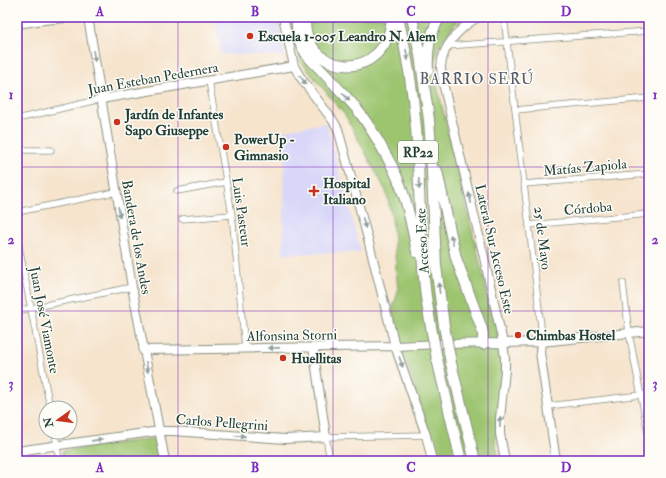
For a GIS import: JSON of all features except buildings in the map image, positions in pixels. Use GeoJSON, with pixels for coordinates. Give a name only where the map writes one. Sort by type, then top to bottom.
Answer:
{"type":"FeatureCollection","features":[{"type":"Feature","properties":{"kind":"highway"},"geometry":{"type":"LineString","coordinates":[[297,17],[299,38],[305,52],[361,115],[395,172],[403,190],[425,289]]}},
{"type":"Feature","properties":{"kind":"highway"},"geometry":{"type":"LineString","coordinates":[[305,17],[309,40],[319,54],[332,62],[349,65],[364,62],[372,58],[379,51],[389,31],[392,17]]}},
{"type":"Feature","properties":{"kind":"highway","name":"Acceso Este"},"geometry":{"type":"LineString","coordinates":[[398,17],[409,69],[414,104],[418,151],[421,238],[425,289],[437,359],[460,461]]}},
{"type":"Feature","properties":{"kind":"highway","name":"Acceso Este"},"geometry":{"type":"LineString","coordinates":[[412,17],[420,55],[429,120],[436,266],[444,326],[451,363],[475,461]]}},
{"type":"Feature","properties":{"kind":"highway"},"geometry":{"type":"LineString","coordinates":[[429,120],[430,95],[427,58],[428,44],[440,17]]}},
{"type":"Feature","properties":{"kind":"highway"},"geometry":{"type":"LineString","coordinates":[[431,148],[442,190],[456,258],[482,328],[483,344]]}},
{"type":"Feature","properties":{"kind":"street"},"geometry":{"type":"LineString","coordinates":[[17,24],[76,17]]}},
{"type":"Feature","properties":{"kind":"street","name":"Bandera de los Andes"},"geometry":{"type":"LineString","coordinates":[[88,17],[132,287],[165,461]]}},
{"type":"Feature","properties":{"kind":"street"},"geometry":{"type":"LineString","coordinates":[[283,17],[294,66],[338,129],[368,238],[395,346],[426,435],[432,461]]}},
{"type":"Feature","properties":{"kind":"street"},"geometry":{"type":"LineString","coordinates":[[447,46],[461,30],[478,17]]}},
{"type":"Feature","properties":{"kind":"street","name":"25 de Mayo"},"geometry":{"type":"LineString","coordinates":[[504,17],[541,326],[540,352],[556,461]]}},
{"type":"Feature","properties":{"kind":"street"},"geometry":{"type":"LineString","coordinates":[[447,46],[649,31]]}},
{"type":"Feature","properties":{"kind":"street","name":"Lateral Sur Acceso Este"},"geometry":{"type":"LineString","coordinates":[[447,46],[441,66],[443,83],[503,343],[505,370],[500,434],[505,461]]}},
{"type":"Feature","properties":{"kind":"street","name":"Juan Esteban Pedernera"},"geometry":{"type":"LineString","coordinates":[[17,119],[101,99],[294,66]]}},
{"type":"Feature","properties":{"kind":"street","name":"Luis Pasteur"},"geometry":{"type":"LineString","coordinates":[[209,81],[232,215],[246,348]]}},
{"type":"Feature","properties":{"kind":"street"},"geometry":{"type":"LineString","coordinates":[[515,110],[649,98]]}},
{"type":"Feature","properties":{"kind":"street"},"geometry":{"type":"LineString","coordinates":[[17,150],[51,150]]}},
{"type":"Feature","properties":{"kind":"street","name":"Matías Zapiola"},"geometry":{"type":"LineString","coordinates":[[524,184],[649,174]]}},
{"type":"Feature","properties":{"kind":"street"},"geometry":{"type":"LineString","coordinates":[[177,191],[226,182]]}},
{"type":"Feature","properties":{"kind":"street"},"geometry":{"type":"LineString","coordinates":[[17,212],[116,192]]}},
{"type":"Feature","properties":{"kind":"street","name":"Córdoba"},"geometry":{"type":"LineString","coordinates":[[529,225],[649,214]]}},
{"type":"Feature","properties":{"kind":"street"},"geometry":{"type":"LineString","coordinates":[[182,219],[232,215]]}},
{"type":"Feature","properties":{"kind":"street","name":"Juan José Viamonte"},"geometry":{"type":"LineString","coordinates":[[17,236],[48,400]]}},
{"type":"Feature","properties":{"kind":"street"},"geometry":{"type":"LineString","coordinates":[[623,283],[629,333],[649,438]]}},
{"type":"Feature","properties":{"kind":"street"},"geometry":{"type":"LineString","coordinates":[[17,311],[132,287]]}},
{"type":"Feature","properties":{"kind":"street","name":"Alfonsina Storni"},"geometry":{"type":"LineString","coordinates":[[143,350],[541,342],[649,331]]}},
{"type":"Feature","properties":{"kind":"street"},"geometry":{"type":"LineString","coordinates":[[313,347],[330,461]]}},
{"type":"Feature","properties":{"kind":"street"},"geometry":{"type":"LineString","coordinates":[[548,406],[649,394]]}},
{"type":"Feature","properties":{"kind":"street","name":"Carlos Pellegrini"},"geometry":{"type":"LineString","coordinates":[[17,451],[159,431],[285,439],[426,435]]}},
{"type":"Feature","properties":{"kind":"street"},"geometry":{"type":"LineString","coordinates":[[56,440],[59,461]]}},
{"type":"Feature","properties":{"kind":"shaded area","name":"Escuela 1-005 Leandro N. Alem"},"geometry":{"type":"Polygon","coordinates":[[[215,17],[277,17],[285,56],[221,54],[215,17]]]}},
{"type":"Feature","properties":{"kind":"shaded area","name":"Hospital Italiano"},"geometry":{"type":"Polygon","coordinates":[[[326,123],[361,252],[283,254],[285,130],[326,123]]]}},
{"type":"Feature","properties":{"kind":"green space"},"geometry":{"type":"Polygon","coordinates":[[[290,17],[463,17],[453,26],[438,47],[434,73],[499,341],[503,371],[495,442],[500,461],[435,461],[430,435],[400,343],[392,310],[398,292],[392,218],[386,191],[345,115],[301,62],[290,17]]]}},
{"type":"Feature","properties":{"kind":"green space"},"geometry":{"type":"Polygon","coordinates":[[[155,438],[160,461],[63,461],[62,451],[155,438]]]}},
{"type":"Feature","properties":{"kind":"place","name":"Escuela 1-005 Leandro N. Alem"},"geometry":{"type":"Point","coordinates":[250,36]}},
{"type":"Feature","properties":{"kind":"place","name":"Jardín de Infantes Sapo Giuseppe"},"geometry":{"type":"Point","coordinates":[117,122]}},
{"type":"Feature","properties":{"kind":"place","name":"PowerUp - Gimnasio"},"geometry":{"type":"Point","coordinates":[226,147]}},
{"type":"Feature","properties":{"kind":"place","name":"Hospital Italiano"},"geometry":{"type":"Point","coordinates":[314,191]}},
{"type":"Feature","properties":{"kind":"place","name":"Chimbas Hostel"},"geometry":{"type":"Point","coordinates":[518,335]}},
{"type":"Feature","properties":{"kind":"place","name":"Huellitas"},"geometry":{"type":"Point","coordinates":[283,358]}},
{"type":"Feature","properties":{"kind":"district","name":"BARRIO SERÚ"},"geometry":{"type":"Point","coordinates":[477,79]}}]}
